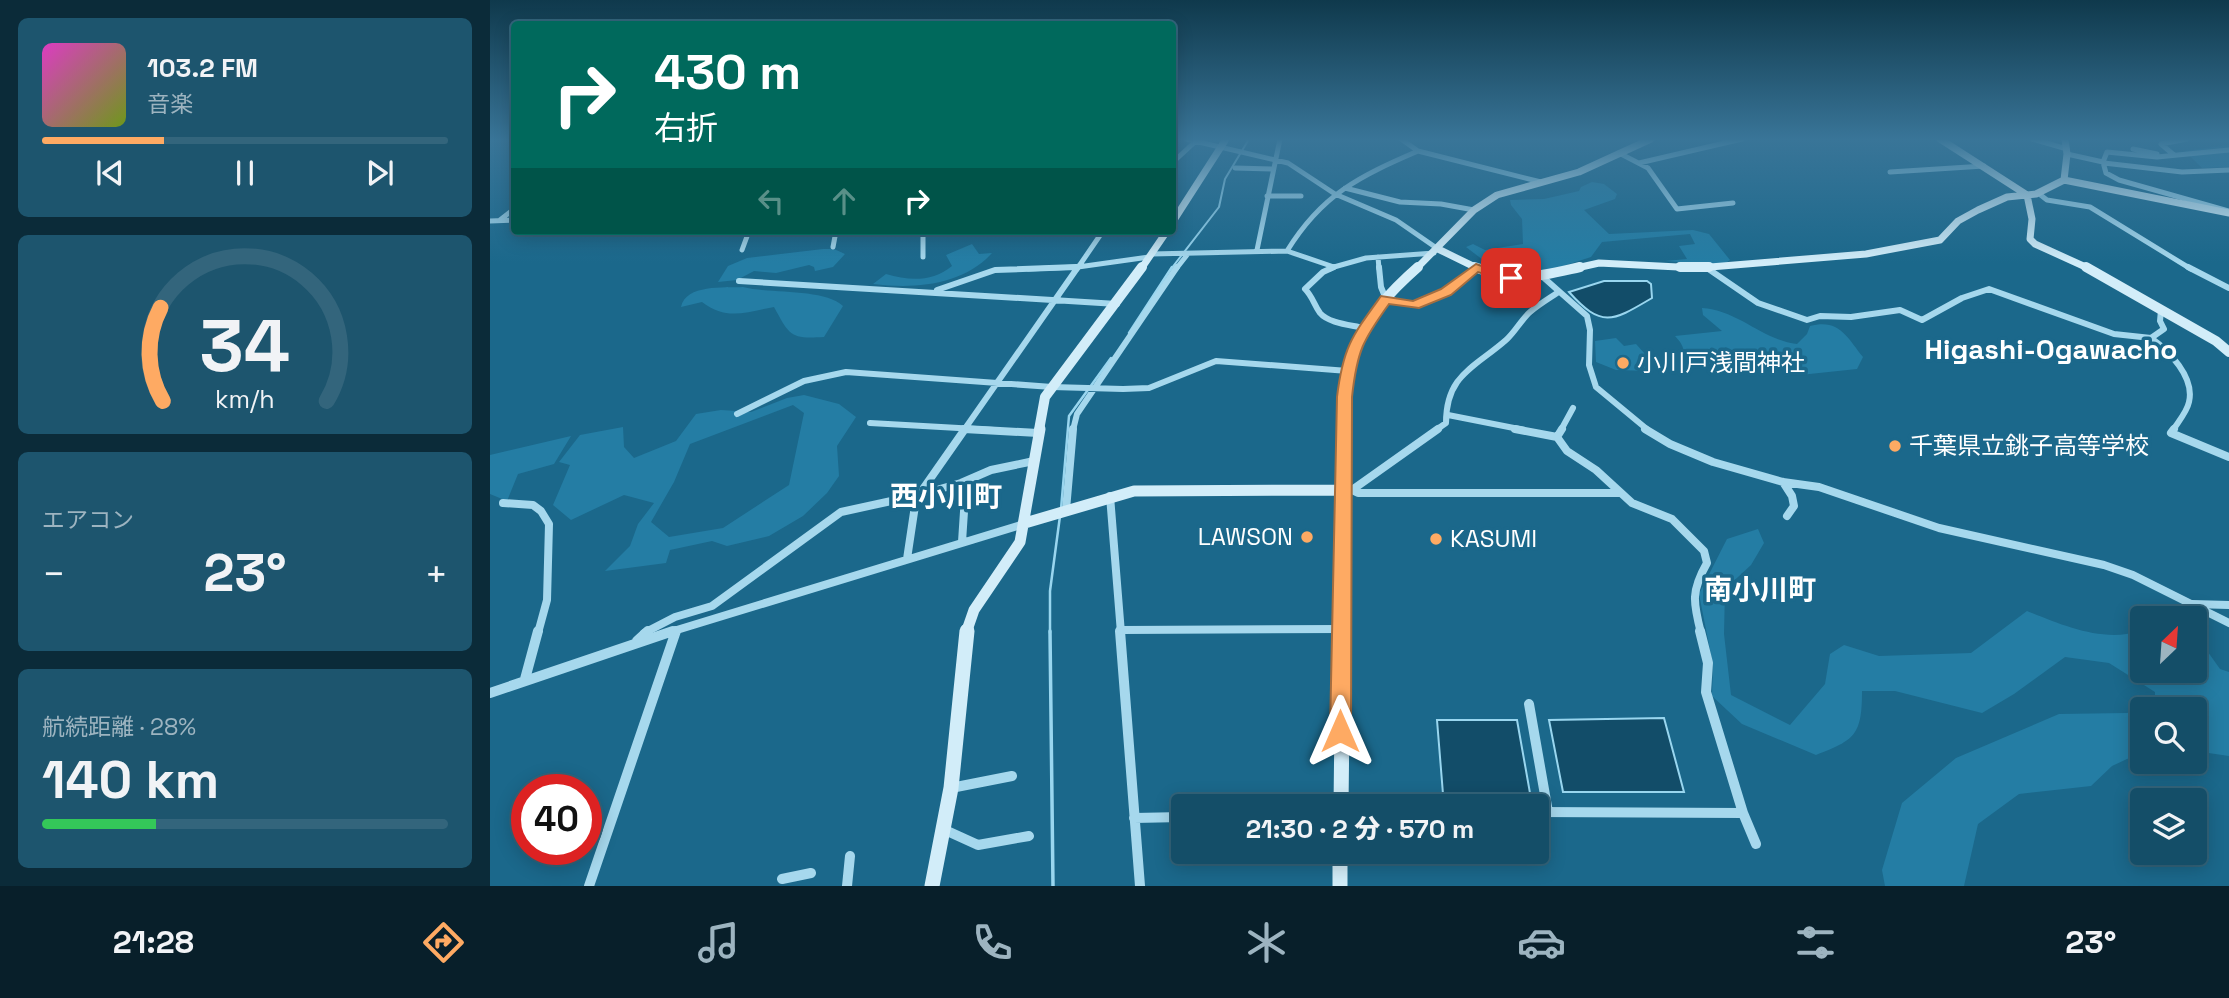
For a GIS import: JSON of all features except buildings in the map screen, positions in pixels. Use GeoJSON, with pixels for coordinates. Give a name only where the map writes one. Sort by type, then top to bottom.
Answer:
{"type":"FeatureCollection","features":[{"type":"Feature","properties":{"kind":"street"},"geometry":{"type":"LineString","coordinates":[[1176,213],[1198,180]]}},
{"type":"Feature","properties":{"kind":"street"},"geometry":{"type":"LineString","coordinates":[[1257,250],[1270,180]]}},
{"type":"Feature","properties":{"kind":"street"},"geometry":{"type":"LineString","coordinates":[[1315,180],[1335,194],[1396,220],[1436,251],[1476,268],[1511,278],[1544,278],[1599,263],[1707,268],[1866,254],[1940,240],[1958,221],[1969,214],[2007,197],[2038,193],[2063,180]]}},
{"type":"Feature","properties":{"kind":"street"},"geometry":{"type":"LineString","coordinates":[[1287,251],[1294,237],[1335,194],[1357,180]]}},
{"type":"Feature","properties":{"kind":"street"},"geometry":{"type":"LineString","coordinates":[[1534,180],[1541,182]]}},
{"type":"Feature","properties":{"kind":"street"},"geometry":{"type":"LineString","coordinates":[[1341,794],[1348,371],[1363,328],[1386,299],[1474,210],[1497,195],[1547,180]]}},
{"type":"Feature","properties":{"kind":"street"},"geometry":{"type":"LineString","coordinates":[[1657,180],[1658,186],[1677,209],[1733,203]]}},
{"type":"Feature","properties":{"kind":"street"},"geometry":{"type":"LineString","coordinates":[[2005,180],[2027,195],[2032,219],[2030,239],[2035,244],[2096,272],[2216,341],[2229,352]]}},
{"type":"Feature","properties":{"kind":"street"},"geometry":{"type":"LineString","coordinates":[[2066,180],[2229,212]]}},
{"type":"Feature","properties":{"kind":"street"},"geometry":{"type":"LineString","coordinates":[[2120,180],[2204,201],[2229,212]]}},
{"type":"Feature","properties":{"kind":"street"},"geometry":{"type":"LineString","coordinates":[[1345,188],[1400,202],[1441,204],[1474,210]]}},
{"type":"Feature","properties":{"kind":"street"},"geometry":{"type":"LineString","coordinates":[[2038,193],[2048,200],[2090,207],[2168,257],[2229,288]]}},
{"type":"Feature","properties":{"kind":"street"},"geometry":{"type":"LineString","coordinates":[[1267,196],[1301,196]]}},
{"type":"Feature","properties":{"kind":"street"},"geometry":{"type":"LineString","coordinates":[[499,221],[511,211]]}},
{"type":"Feature","properties":{"kind":"street"},"geometry":{"type":"LineString","coordinates":[[490,221],[511,220]]}},
{"type":"Feature","properties":{"kind":"street"},"geometry":{"type":"LineString","coordinates":[[742,250],[748,235]]}},
{"type":"Feature","properties":{"kind":"street"},"geometry":{"type":"LineString","coordinates":[[833,247],[835,235]]}},
{"type":"Feature","properties":{"kind":"street"},"geometry":{"type":"LineString","coordinates":[[923,235],[923,257]]}},
{"type":"Feature","properties":{"kind":"street"},"geometry":{"type":"LineString","coordinates":[[906,559],[919,495],[1100,235]]}},
{"type":"Feature","properties":{"kind":"street"},"geometry":{"type":"LineString","coordinates":[[932,886],[945,830],[951,788],[966,634],[974,610],[1012,556],[1025,523],[1042,407],[1052,387],[1117,304],[1162,235]]}},
{"type":"Feature","properties":{"kind":"street"},"geometry":{"type":"LineString","coordinates":[[934,291],[995,270],[1078,267],[1150,256],[1287,251],[1334,267]]}},
{"type":"Feature","properties":{"kind":"street"},"geometry":{"type":"LineString","coordinates":[[1363,328],[1326,318],[1319,312],[1315,299],[1305,289],[1323,272],[1334,267],[1378,257],[1436,251]]}},
{"type":"Feature","properties":{"kind":"street"},"geometry":{"type":"LineString","coordinates":[[1066,510],[1073,425],[1082,406],[1160,289],[1187,255]]}},
{"type":"Feature","properties":{"kind":"street"},"geometry":{"type":"LineString","coordinates":[[1378,257],[1381,287],[1386,299]]}},
{"type":"Feature","properties":{"kind":"street"},"geometry":{"type":"LineString","coordinates":[[1386,299],[1415,305],[1446,292],[1476,268]]}},
{"type":"Feature","properties":{"kind":"street"},"geometry":{"type":"LineString","coordinates":[[1707,268],[1758,303],[1807,320],[1820,316],[1850,317],[1900,310],[1922,320],[1962,298],[1989,289],[2038,305],[2093,328],[2114,334],[2151,338],[2187,380],[2190,400],[2171,433],[2229,457]]}},
{"type":"Feature","properties":{"kind":"street"},"geometry":{"type":"LineString","coordinates":[[1544,278],[1588,320],[1589,365],[1596,387],[1637,424],[1670,444],[1713,462],[1783,481],[1819,487],[1855,498],[1897,516],[1939,528],[2104,565],[2133,575],[2229,622]]}},
{"type":"Feature","properties":{"kind":"street"},"geometry":{"type":"LineString","coordinates":[[739,281],[1117,304]]}},
{"type":"Feature","properties":{"kind":"street"},"geometry":{"type":"LineString","coordinates":[[1347,490],[1446,423],[1446,402],[1452,388],[1482,356],[1506,340],[1530,312],[1557,293]]}},
{"type":"Feature","properties":{"kind":"street"},"geometry":{"type":"LineString","coordinates":[[2151,338],[2164,329],[2160,321],[2161,310]]}},
{"type":"Feature","properties":{"kind":"street"},"geometry":{"type":"LineString","coordinates":[[737,414],[804,381],[846,372],[1052,387],[1149,388],[1216,361],[1348,371]]}},
{"type":"Feature","properties":{"kind":"street"},"geometry":{"type":"LineString","coordinates":[[1557,437],[1573,408]]}},
{"type":"Feature","properties":{"kind":"street"},"geometry":{"type":"LineString","coordinates":[[1448,415],[1557,437],[1567,451],[1596,470],[1619,493],[1632,503],[1672,519],[1704,551],[1707,563],[1695,584],[1695,610],[1708,663],[1706,692],[1742,813],[1756,844]]}},
{"type":"Feature","properties":{"kind":"street"},"geometry":{"type":"LineString","coordinates":[[870,423],[1038,433]]}},
{"type":"Feature","properties":{"kind":"street"},"geometry":{"type":"LineString","coordinates":[[635,643],[644,633],[675,617],[712,606],[841,512],[919,495],[966,481],[991,470],[1034,461]]}},
{"type":"Feature","properties":{"kind":"street"},"geometry":{"type":"LineString","coordinates":[[962,542],[966,481]]}},
{"type":"Feature","properties":{"kind":"street"},"geometry":{"type":"LineString","coordinates":[[1783,481],[1792,496],[1794,506],[1787,516]]}},
{"type":"Feature","properties":{"kind":"street"},"geometry":{"type":"LineString","coordinates":[[490,692],[676,630],[1110,496],[1134,491],[1619,493]]}},
{"type":"Feature","properties":{"kind":"street"},"geometry":{"type":"LineString","coordinates":[[1110,496],[1140,886]]}},
{"type":"Feature","properties":{"kind":"street"},"geometry":{"type":"LineString","coordinates":[[503,503],[533,505],[541,511],[549,524],[547,600],[525,679]]}},
{"type":"Feature","properties":{"kind":"street"},"geometry":{"type":"LineString","coordinates":[[2188,604],[2229,605]]}},
{"type":"Feature","properties":{"kind":"street"},"geometry":{"type":"LineString","coordinates":[[1121,631],[1342,629]]}},
{"type":"Feature","properties":{"kind":"street"},"geometry":{"type":"LineString","coordinates":[[589,886],[676,630]]}},
{"type":"Feature","properties":{"kind":"street"},"geometry":{"type":"LineString","coordinates":[[1529,704],[1540,794]]}},
{"type":"Feature","properties":{"kind":"street"},"geometry":{"type":"LineString","coordinates":[[951,788],[1012,776]]}},
{"type":"Feature","properties":{"kind":"street"},"geometry":{"type":"LineString","coordinates":[[1549,812],[1742,813]]}},
{"type":"Feature","properties":{"kind":"street"},"geometry":{"type":"LineString","coordinates":[[1134,818],[1171,817]]}},
{"type":"Feature","properties":{"kind":"street"},"geometry":{"type":"LineString","coordinates":[[945,830],[978,845],[1029,836]]}},
{"type":"Feature","properties":{"kind":"street"},"geometry":{"type":"LineString","coordinates":[[847,886],[850,856]]}},
{"type":"Feature","properties":{"kind":"street"},"geometry":{"type":"LineString","coordinates":[[1340,864],[1340,886]]}},
{"type":"Feature","properties":{"kind":"street"},"geometry":{"type":"LineString","coordinates":[[782,879],[795,881],[811,873]]}},
{"type":"Feature","properties":{"kind":"shaded area"},"geometry":{"type":"Polygon","coordinates":[[[1592,182],[1604,184],[1617,194],[1615,199],[1584,210],[1609,234],[1693,230],[1709,234],[1730,260],[1723,265],[1665,261],[1687,259],[1679,246],[1695,244],[1690,234],[1602,242],[1591,257],[1557,268],[1518,275],[1487,263],[1466,247],[1473,244],[1485,250],[1523,244],[1522,219],[1510,200],[1544,199],[1579,191],[1581,187],[1592,182]]]}},
{"type":"Feature","properties":{"kind":"shaded area"},"geometry":{"type":"Polygon","coordinates":[[[972,244],[979,254],[992,253],[980,264],[952,279],[921,285],[873,284],[886,274],[912,279],[937,275],[952,266],[946,255],[972,244]]]}},
{"type":"Feature","properties":{"kind":"shaded area"},"geometry":{"type":"Polygon","coordinates":[[[834,249],[845,254],[833,267],[815,271],[814,267],[809,265],[776,273],[754,271],[737,280],[718,282],[728,266],[747,258],[834,249]]]}},
{"type":"Feature","properties":{"kind":"shaded area"},"geometry":{"type":"Polygon","coordinates":[[[1604,281],[1647,281],[1651,284],[1652,298],[1627,312],[1608,318],[1590,312],[1569,292],[1604,281]]]}},
{"type":"Feature","properties":{"kind":"shaded area"},"geometry":{"type":"Polygon","coordinates":[[[743,287],[823,296],[843,306],[824,337],[792,334],[774,307],[736,314],[720,312],[702,302],[681,307],[690,294],[698,291],[743,287]]]}},
{"type":"Feature","properties":{"kind":"shaded area"},"geometry":{"type":"Polygon","coordinates":[[[1702,308],[1727,314],[1772,337],[1797,344],[1807,334],[1810,326],[1820,324],[1835,327],[1847,336],[1863,357],[1857,369],[1800,375],[1765,354],[1745,355],[1686,369],[1678,365],[1683,349],[1675,336],[1722,331],[1703,315],[1702,308]]]}},
{"type":"Feature","properties":{"kind":"shaded area"},"geometry":{"type":"Polygon","coordinates":[[[1616,338],[1624,346],[1636,344],[1645,354],[1650,371],[1616,370],[1596,362],[1595,341],[1616,338]]]}},
{"type":"Feature","properties":{"kind":"shaded area"},"geometry":{"type":"Polygon","coordinates":[[[804,395],[839,404],[856,417],[837,446],[839,476],[827,493],[803,516],[769,536],[727,546],[712,541],[670,550],[666,563],[605,571],[630,546],[638,524],[654,503],[624,495],[571,520],[553,505],[570,465],[559,462],[580,435],[623,427],[624,447],[634,458],[676,441],[696,414],[721,410],[751,412],[787,398],[804,395]],[[793,405],[690,444],[674,482],[651,522],[669,537],[723,528],[789,485],[804,413],[793,405]]]}},
{"type":"Feature","properties":{"kind":"shaded area"},"geometry":{"type":"Polygon","coordinates":[[[571,436],[554,464],[518,474],[507,501],[490,494],[490,455],[571,436]]]}},
{"type":"Feature","properties":{"kind":"shaded area"},"geometry":{"type":"Polygon","coordinates":[[[1758,529],[1764,543],[1751,565],[1725,589],[1724,634],[1731,695],[1790,725],[1825,684],[1830,654],[1844,645],[1879,656],[1971,653],[2027,611],[2084,631],[2113,635],[2130,633],[2130,676],[2109,663],[2065,657],[2014,694],[1982,713],[1895,691],[1862,691],[1860,717],[1854,734],[1840,745],[1816,755],[1742,724],[1712,696],[1713,665],[1699,594],[1727,539],[1758,529]]]}},
{"type":"Feature","properties":{"kind":"shaded area"},"geometry":{"type":"Polygon","coordinates":[[[2207,651],[2220,669],[2229,672],[2229,756],[2207,753],[2207,697],[2155,697],[2155,692],[2141,683],[2207,683],[2207,651]]]}},
{"type":"Feature","properties":{"kind":"shaded area"},"geometry":{"type":"Polygon","coordinates":[[[2130,712],[2130,758],[2112,766],[2091,786],[2019,794],[1978,824],[1964,886],[1885,886],[1882,870],[1902,803],[1956,758],[2059,714],[2130,712]]]}},
{"type":"Feature","properties":{"kind":"shaded area"},"geometry":{"type":"Polygon","coordinates":[[[1664,718],[1684,792],[1563,792],[1549,720],[1664,718]]]}},
{"type":"Feature","properties":{"kind":"shaded area"},"geometry":{"type":"Polygon","coordinates":[[[1437,720],[1517,720],[1530,793],[1443,794],[1437,720]]]}},
{"type":"Feature","properties":{"kind":"waterway"},"geometry":{"type":"LineString","coordinates":[[1171,269],[1219,207],[1225,180]]}},
{"type":"Feature","properties":{"kind":"waterway"},"geometry":{"type":"LineString","coordinates":[[1129,333],[1172,267]]}},
{"type":"Feature","properties":{"kind":"waterway"},"geometry":{"type":"LineString","coordinates":[[1061,509],[1069,416],[1111,358]]}},
{"type":"Feature","properties":{"kind":"waterway"},"geometry":{"type":"LineString","coordinates":[[1050,631],[1050,591],[1060,516]]}},
{"type":"Feature","properties":{"kind":"waterway"},"geometry":{"type":"LineString","coordinates":[[1050,631],[1053,886]]}},
{"type":"Feature","properties":{"kind":"place","name":"小川戸浅間神社"},"geometry":{"type":"Point","coordinates":[1623,363]}},
{"type":"Feature","properties":{"kind":"place","name":"千葉県立銚子高等学校"},"geometry":{"type":"Point","coordinates":[1895,446]}},
{"type":"Feature","properties":{"kind":"place","name":"LAWSON"},"geometry":{"type":"Point","coordinates":[1307,537]}},
{"type":"Feature","properties":{"kind":"place","name":"KASUMI"},"geometry":{"type":"Point","coordinates":[1436,539]}},
{"type":"Feature","properties":{"kind":"district","name":"Higashi-Ogawacho"},"geometry":{"type":"Point","coordinates":[2051,349]}},
{"type":"Feature","properties":{"kind":"district","name":"西小川町"},"geometry":{"type":"Point","coordinates":[946,496]}},
{"type":"Feature","properties":{"kind":"district","name":"南小川町"},"geometry":{"type":"Point","coordinates":[1760,589]}},
{"type":"Feature","properties":{"kind":"route"},"geometry":{"type":"LineString","coordinates":[[1340,731],[1345,397],[1348,371],[1357,339],[1386,299],[1415,305],[1446,292],[1476,268],[1511,278]]}}]}
